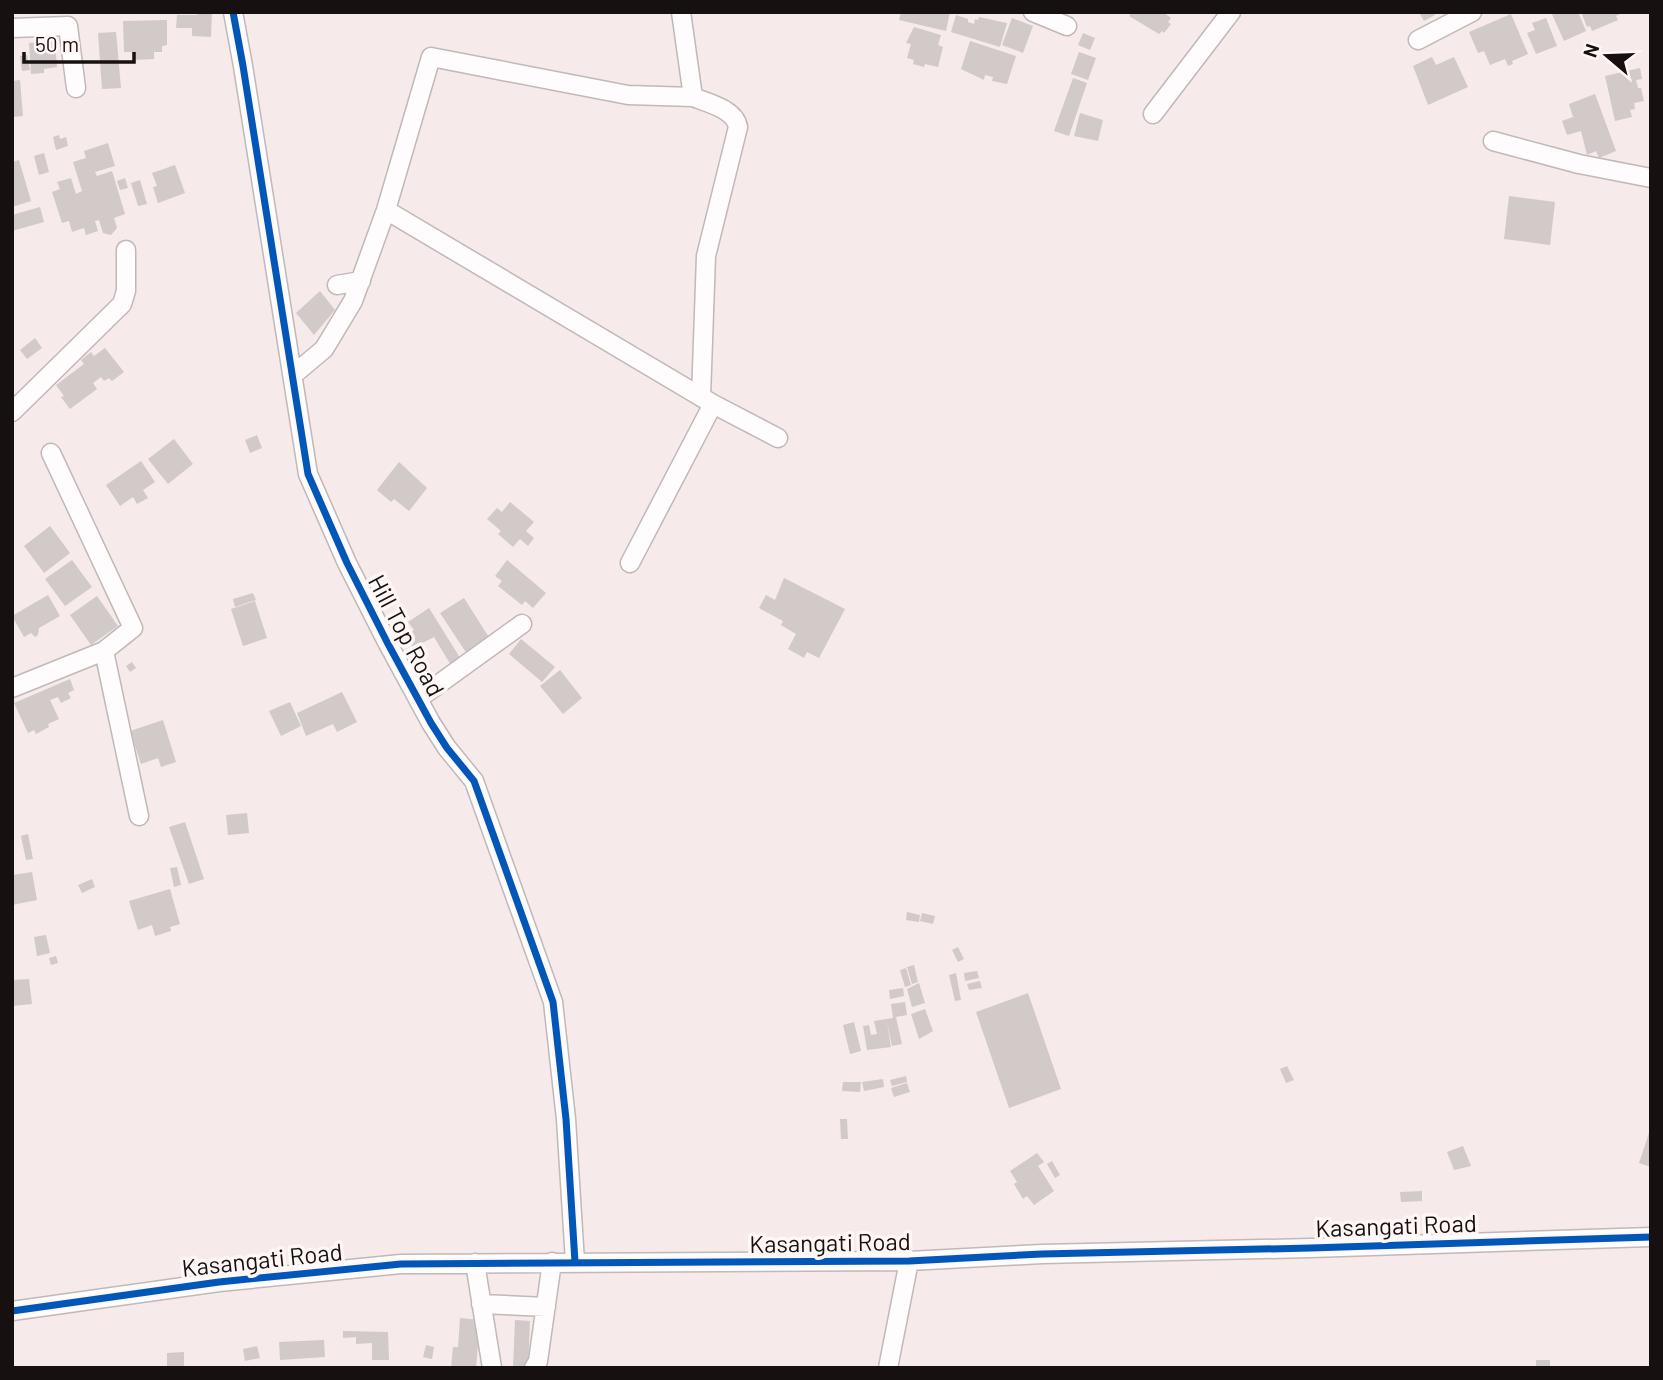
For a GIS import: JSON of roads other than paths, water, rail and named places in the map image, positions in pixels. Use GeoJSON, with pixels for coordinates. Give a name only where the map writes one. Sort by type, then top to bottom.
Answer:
{"type":"FeatureCollection","features":[{"type":"Feature","properties":{"kind":"street","name":"Hill Top Road"},"geometry":{"type":"LineString","coordinates":[[233,12],[308,474],[347,563],[418,699],[447,748],[474,781],[553,1002],[566,1119],[575,1262]]}},
{"type":"Feature","properties":{"kind":"street"},"geometry":{"type":"LineString","coordinates":[[681,12],[693,97]]}},
{"type":"Feature","properties":{"kind":"street"},"geometry":{"type":"LineString","coordinates":[[1033,12],[1067,26]]}},
{"type":"Feature","properties":{"kind":"street"},"geometry":{"type":"LineString","coordinates":[[1153,114],[1231,12]]}},
{"type":"Feature","properties":{"kind":"street"},"geometry":{"type":"LineString","coordinates":[[1418,40],[1472,12]]}},
{"type":"Feature","properties":{"kind":"street"},"geometry":{"type":"LineString","coordinates":[[12,28],[56,19],[68,26],[76,89]]}},
{"type":"Feature","properties":{"kind":"street"},"geometry":{"type":"LineString","coordinates":[[293,375],[324,349],[353,301],[386,210],[430,57],[628,95],[693,97],[731,114],[737,120],[738,127],[706,257],[707,400],[629,562]]}},
{"type":"Feature","properties":{"kind":"street"},"geometry":{"type":"LineString","coordinates":[[1493,141],[1579,164],[1651,178]]}},
{"type":"Feature","properties":{"kind":"street"},"geometry":{"type":"LineString","coordinates":[[386,210],[707,400],[778,438]]}},
{"type":"Feature","properties":{"kind":"street"},"geometry":{"type":"LineString","coordinates":[[12,412],[122,304],[126,250]]}},
{"type":"Feature","properties":{"kind":"street"},"geometry":{"type":"LineString","coordinates":[[337,285],[361,281]]}},
{"type":"Feature","properties":{"kind":"street"},"geometry":{"type":"LineString","coordinates":[[12,688],[104,651],[133,628],[51,453]]}},
{"type":"Feature","properties":{"kind":"street"},"geometry":{"type":"LineString","coordinates":[[418,699],[523,624]]}},
{"type":"Feature","properties":{"kind":"street"},"geometry":{"type":"LineString","coordinates":[[104,651],[139,816]]}},
{"type":"Feature","properties":{"kind":"street","name":"Kasangati Road"},"geometry":{"type":"LineString","coordinates":[[12,1311],[232,1281],[401,1264],[909,1261],[1055,1253],[1651,1237]]}},
{"type":"Feature","properties":{"kind":"street"},"geometry":{"type":"LineString","coordinates":[[888,1368],[909,1261]]}},
{"type":"Feature","properties":{"kind":"street"},"geometry":{"type":"LineString","coordinates":[[534,1368],[538,1361],[552,1262]]}},
{"type":"Feature","properties":{"kind":"street"},"geometry":{"type":"LineString","coordinates":[[475,1263],[492,1368]]}},
{"type":"Feature","properties":{"kind":"street"},"geometry":{"type":"LineString","coordinates":[[481,1304],[546,1307]]}}]}
